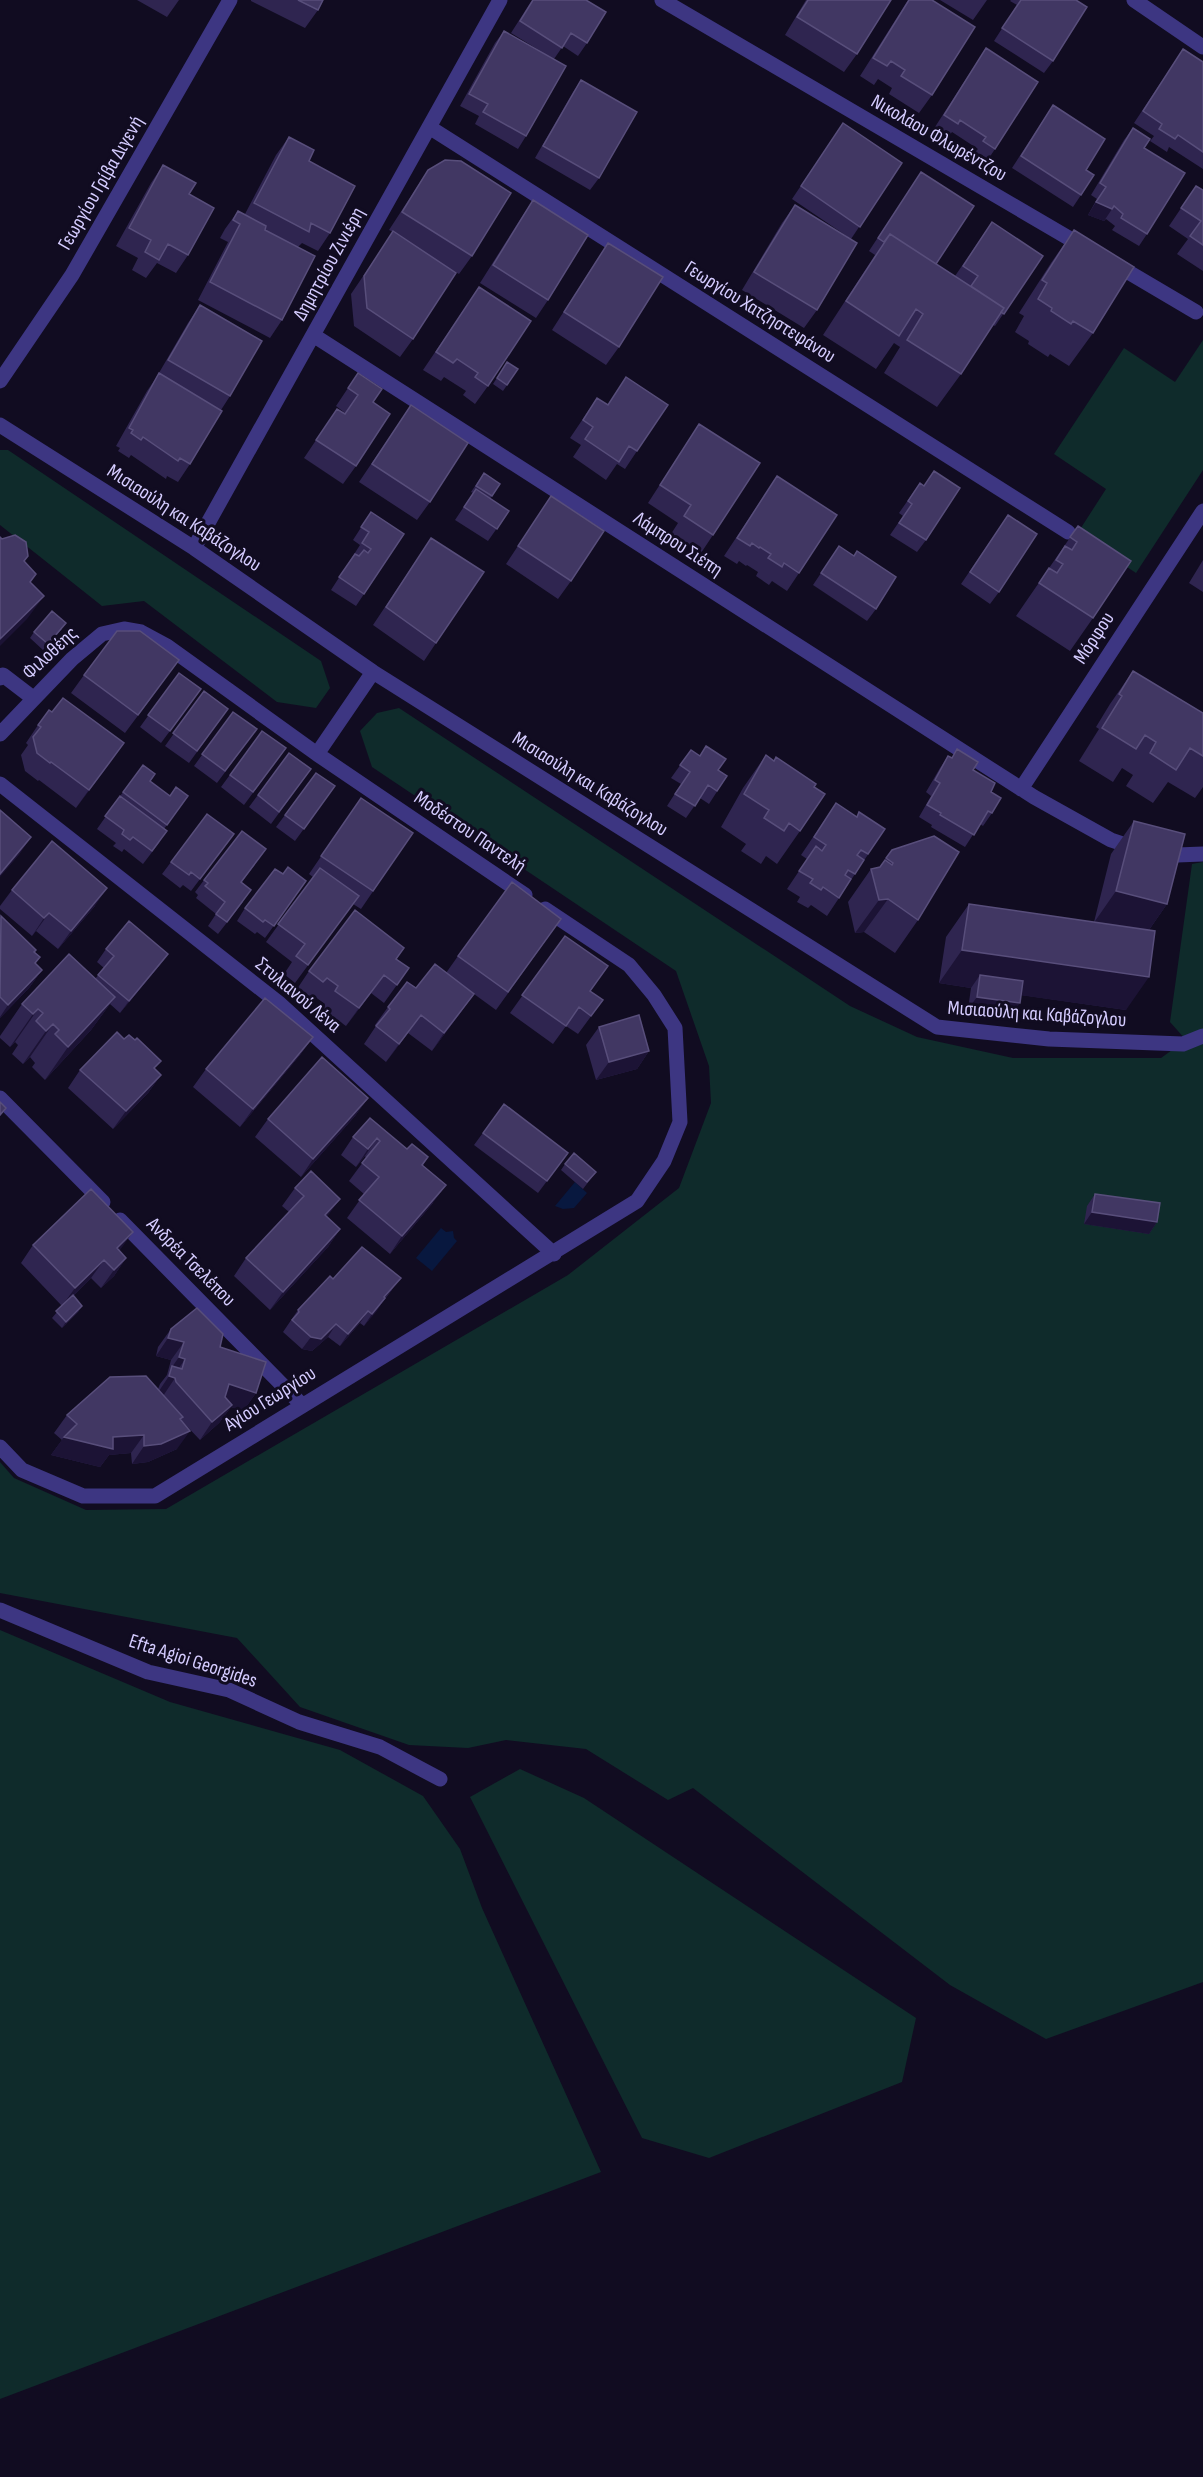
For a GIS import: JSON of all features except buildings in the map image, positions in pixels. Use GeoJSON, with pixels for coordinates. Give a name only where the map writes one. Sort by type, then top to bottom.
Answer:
{"type":"FeatureCollection","features":[{"type":"Feature","properties":{"kind":"street","name":"Γεωργίου Γρίβα Διγενή"},"geometry":{"type":"LineString","coordinates":[[0,381],[72,275],[230,0]]}},
{"type":"Feature","properties":{"kind":"street","name":"Δημητρίου Ζινιέρη"},"geometry":{"type":"LineString","coordinates":[[194,548],[500,0]]}},
{"type":"Feature","properties":{"kind":"street","name":"Νικολάου Φλωρέντζου"},"geometry":{"type":"LineString","coordinates":[[662,0],[1196,312]]}},
{"type":"Feature","properties":{"kind":"street"},"geometry":{"type":"LineString","coordinates":[[1134,0],[1150,4],[1203,47]]}},
{"type":"Feature","properties":{"kind":"street","name":"Γεωργίου Χατζηστεφάνου"},"geometry":{"type":"LineString","coordinates":[[429,127],[1068,532]]}},
{"type":"Feature","properties":{"kind":"street","name":"Λάμπρου Σιέπη"},"geometry":{"type":"LineString","coordinates":[[313,335],[1074,821],[1141,850],[1177,855],[1203,854]]}},
{"type":"Feature","properties":{"kind":"street","name":"Μισιαούλη και Καβάζογλου"},"geometry":{"type":"LineString","coordinates":[[0,425],[194,548],[373,672],[937,1027],[1049,1039],[1172,1044],[1183,1044],[1203,1036]]}},
{"type":"Feature","properties":{"kind":"street","name":"Μόρφου"},"geometry":{"type":"LineString","coordinates":[[1021,789],[1203,510]]}},
{"type":"Feature","properties":{"kind":"street","name":"Φιλοθέης"},"geometry":{"type":"LineString","coordinates":[[0,734],[72,659],[102,634],[123,629],[141,632]]}},
{"type":"Feature","properties":{"kind":"street","name":"Μοδέστου Παντελή"},"geometry":{"type":"LineString","coordinates":[[141,632],[167,646],[316,754],[629,965],[654,995],[675,1028],[680,1122],[664,1161],[637,1201],[554,1254]]}},
{"type":"Feature","properties":{"kind":"street"},"geometry":{"type":"LineString","coordinates":[[316,754],[373,672]]}},
{"type":"Feature","properties":{"kind":"street"},"geometry":{"type":"LineString","coordinates":[[0,678],[3,675],[33,698]]}},
{"type":"Feature","properties":{"kind":"street","name":"Στυλιανού Λένα"},"geometry":{"type":"LineString","coordinates":[[0,784],[280,1004],[554,1254]]}},
{"type":"Feature","properties":{"kind":"street","name":"Ανδρέα Τσελέπου"},"geometry":{"type":"LineString","coordinates":[[0,1098],[301,1404]]}},
{"type":"Feature","properties":{"kind":"street","name":"Αγίου Γεωργίου"},"geometry":{"type":"LineString","coordinates":[[0,1447],[22,1470],[83,1496],[155,1496],[301,1404],[554,1254]]}},
{"type":"Feature","properties":{"kind":"street","name":"Efta Agioi Georgides"},"geometry":{"type":"LineString","coordinates":[[0,1610],[148,1672],[229,1690],[299,1722],[380,1748],[440,1779]]}},
{"type":"Feature","properties":{"kind":"green space"},"geometry":{"type":"Polygon","coordinates":[[[1203,340],[1203,470],[1136,573],[1077,534],[1106,489],[1054,454],[1124,348],[1175,382],[1203,340]]]}},
{"type":"Feature","properties":{"kind":"green space"},"geometry":{"type":"Polygon","coordinates":[[[0,450],[8,450],[321,661],[330,688],[316,708],[277,702],[144,601],[102,606],[0,525],[0,450]]]}},
{"type":"Feature","properties":{"kind":"green space"},"geometry":{"type":"Polygon","coordinates":[[[399,708],[850,1006],[917,1037],[1013,1058],[1161,1058],[1186,1040],[1170,1022],[1192,864],[1203,862],[1203,1982],[1046,2039],[950,1985],[693,1788],[668,1800],[586,1749],[506,1740],[468,1748],[409,1745],[300,1707],[237,1638],[0,1593],[0,1462],[14,1478],[86,1510],[166,1509],[568,1275],[679,1188],[711,1103],[709,1066],[676,971],[372,767],[360,731],[377,713],[399,708]]]}},
{"type":"Feature","properties":{"kind":"green space"},"geometry":{"type":"Polygon","coordinates":[[[0,1630],[170,1702],[340,1750],[423,1796],[460,1849],[482,1908],[601,2172],[0,2399],[0,1630]]]}},
{"type":"Feature","properties":{"kind":"green space"},"geometry":{"type":"Polygon","coordinates":[[[520,1769],[584,1798],[916,2018],[902,2082],[709,2158],[642,2138],[470,1797],[520,1769]]]}},
{"type":"Feature","properties":{"kind":"water"},"geometry":{"type":"Polygon","coordinates":[[[575,1182],[587,1193],[574,1208],[563,1209],[555,1206],[575,1182]]]}},
{"type":"Feature","properties":{"kind":"water"},"geometry":{"type":"Polygon","coordinates":[[[441,1228],[446,1232],[453,1231],[457,1241],[432,1271],[416,1258],[441,1228]]]}}]}
